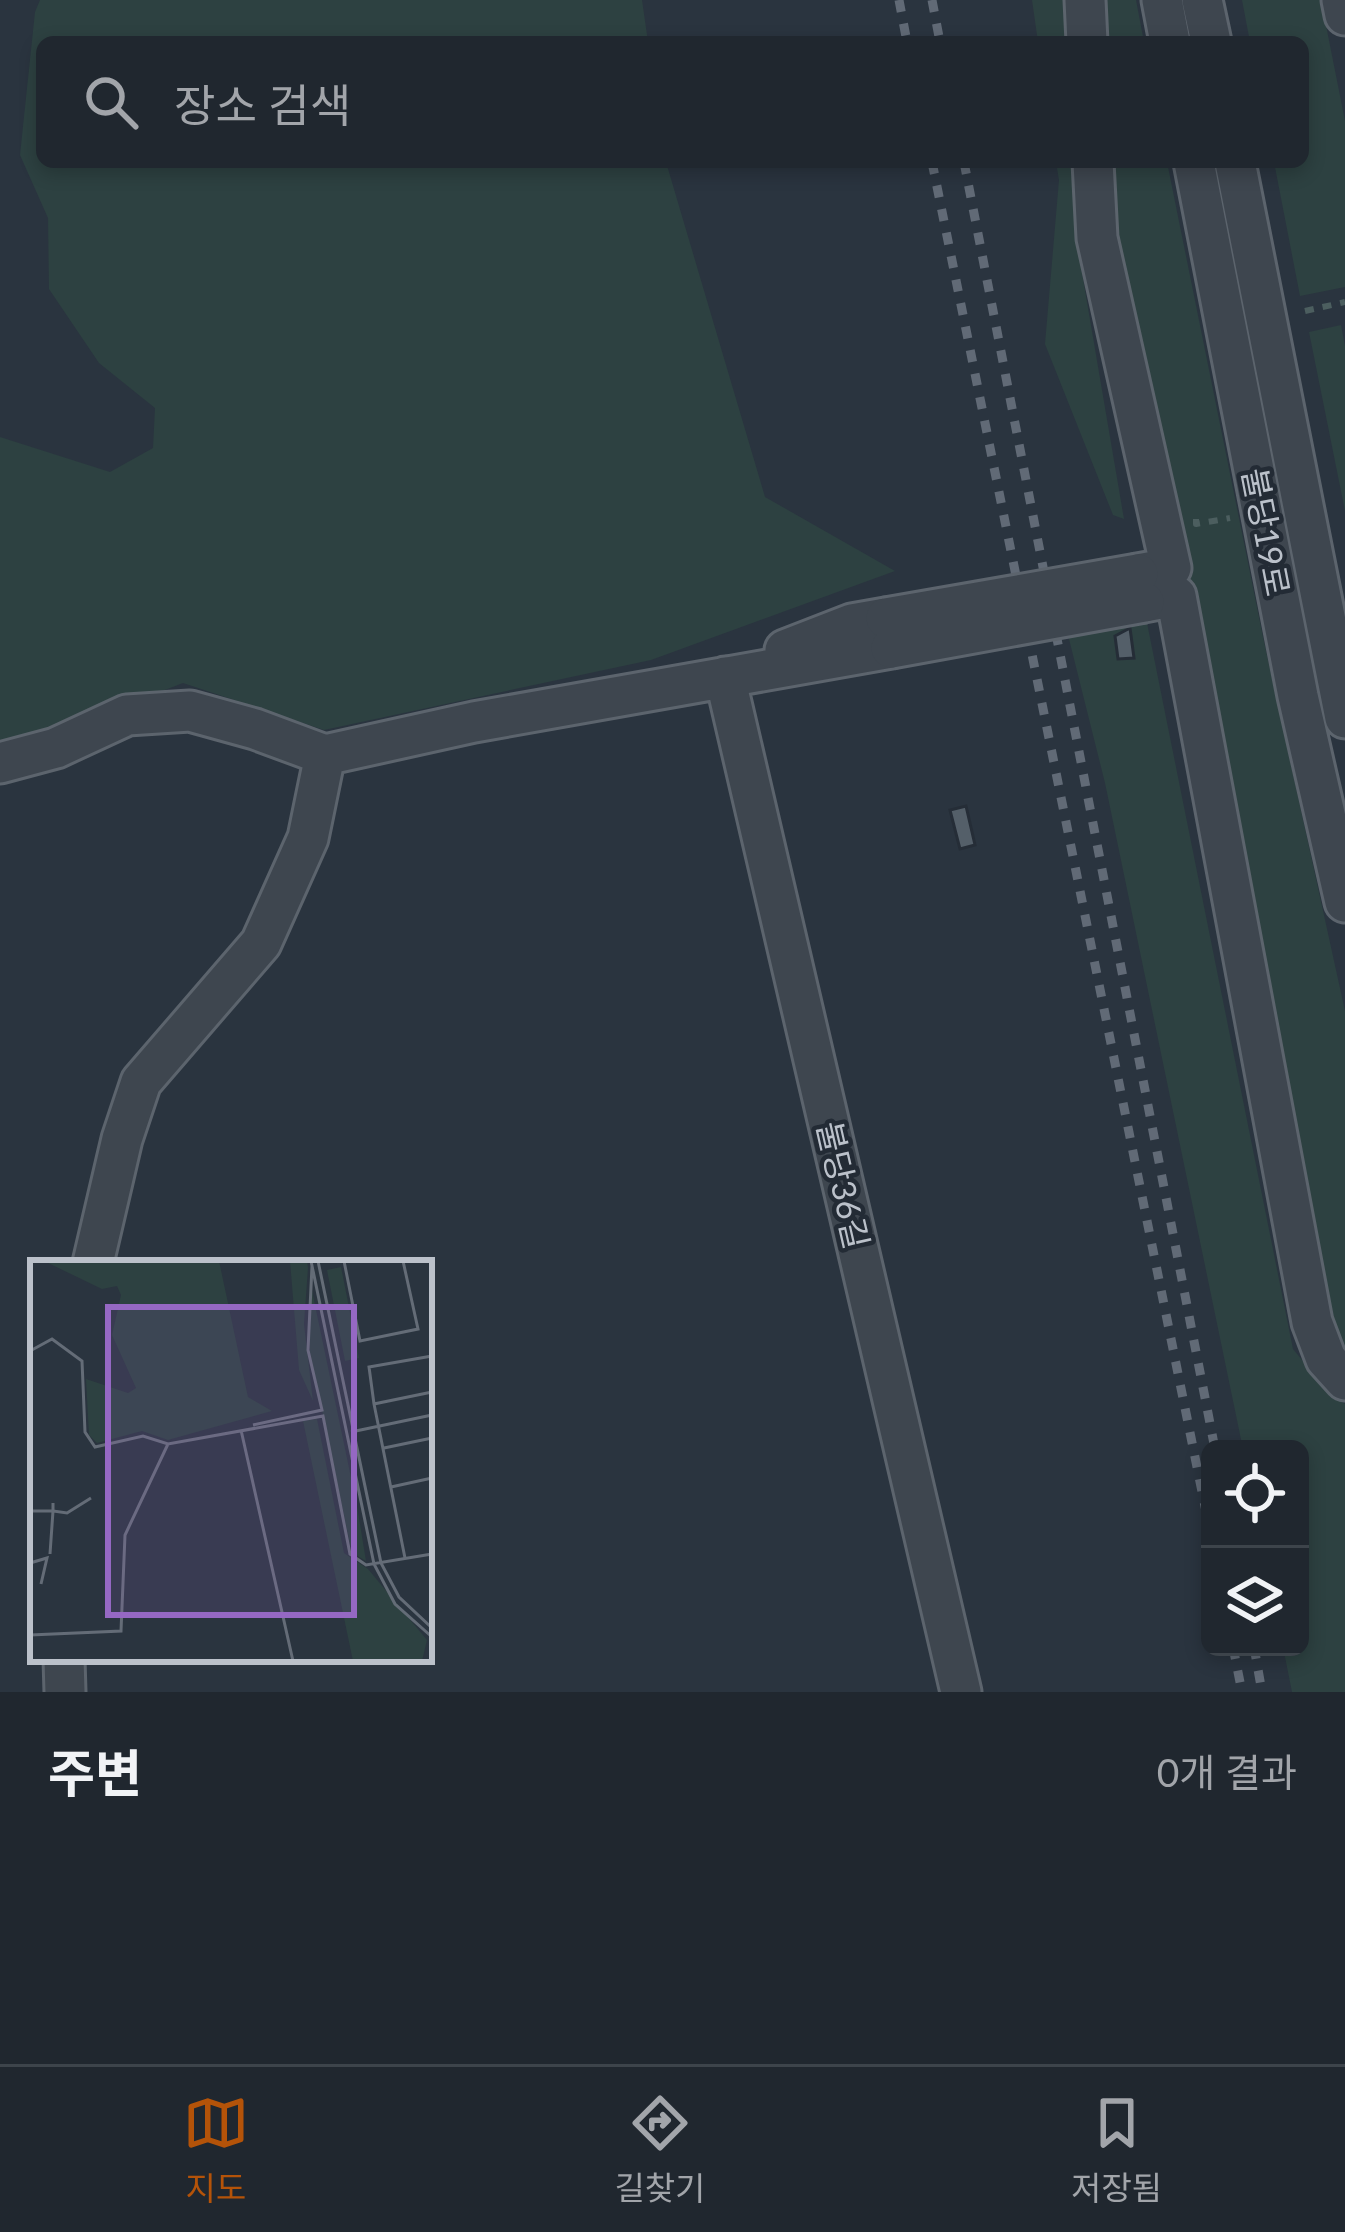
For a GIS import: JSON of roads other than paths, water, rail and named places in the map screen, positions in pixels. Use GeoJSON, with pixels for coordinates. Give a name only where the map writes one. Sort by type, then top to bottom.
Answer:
{"type":"FeatureCollection","features":[{"type":"Feature","properties":{"kind":"street"},"geometry":{"type":"LineString","coordinates":[[1085,0],[1087,36]]}},
{"type":"Feature","properties":{"kind":"street"},"geometry":{"type":"LineString","coordinates":[[1162,0],[1169,36]]}},
{"type":"Feature","properties":{"kind":"street"},"geometry":{"type":"LineString","coordinates":[[1202,0],[1210,36]]}},
{"type":"Feature","properties":{"kind":"street"},"geometry":{"type":"LineString","coordinates":[[1342,0],[1345,15]]}},
{"type":"Feature","properties":{"kind":"street"},"geometry":{"type":"LineString","coordinates":[[1093,168],[1096,238],[1171,568],[1141,588]]}},
{"type":"Feature","properties":{"kind":"street","name":"불당19로"},"geometry":{"type":"LineString","coordinates":[[1195,168],[1298,696],[1345,902]]}},
{"type":"Feature","properties":{"kind":"street","name":"불당19로"},"geometry":{"type":"LineString","coordinates":[[1236,168],[1342,695]]}},
{"type":"Feature","properties":{"kind":"street"},"geometry":{"type":"LineString","coordinates":[[0,763],[56,748],[127,716],[190,712],[325,755],[725,677],[888,633],[1141,588],[1176,596],[1307,1301],[1326,1359],[1345,1380]]}},
{"type":"Feature","properties":{"kind":"street","name":"불당36길"},"geometry":{"type":"LineString","coordinates":[[725,677],[961,1692]]}},
{"type":"Feature","properties":{"kind":"street"},"geometry":{"type":"LineString","coordinates":[[1298,696],[1342,695]]}},
{"type":"Feature","properties":{"kind":"street"},"geometry":{"type":"LineString","coordinates":[[94,1260],[122,1139],[141,1082],[261,943],[308,838],[325,755]]}},
{"type":"Feature","properties":{"kind":"street"},"geometry":{"type":"LineString","coordinates":[[64,1662],[65,1692]]}},
{"type":"Feature","properties":{"kind":"railway"},"geometry":{"type":"LineString","coordinates":[[899,0],[906,36]]}},
{"type":"Feature","properties":{"kind":"railway"},"geometry":{"type":"LineString","coordinates":[[932,0],[939,36]]}},
{"type":"Feature","properties":{"kind":"railway"},"geometry":{"type":"LineString","coordinates":[[933,168],[1201,1487]]}},
{"type":"Feature","properties":{"kind":"railway"},"geometry":{"type":"LineString","coordinates":[[965,168],[1213,1440]]}},
{"type":"Feature","properties":{"kind":"railway"},"geometry":{"type":"LineString","coordinates":[[1235,1656],[1242,1692]]}},
{"type":"Feature","properties":{"kind":"railway"},"geometry":{"type":"LineString","coordinates":[[1256,1656],[1262,1692]]}}]}
